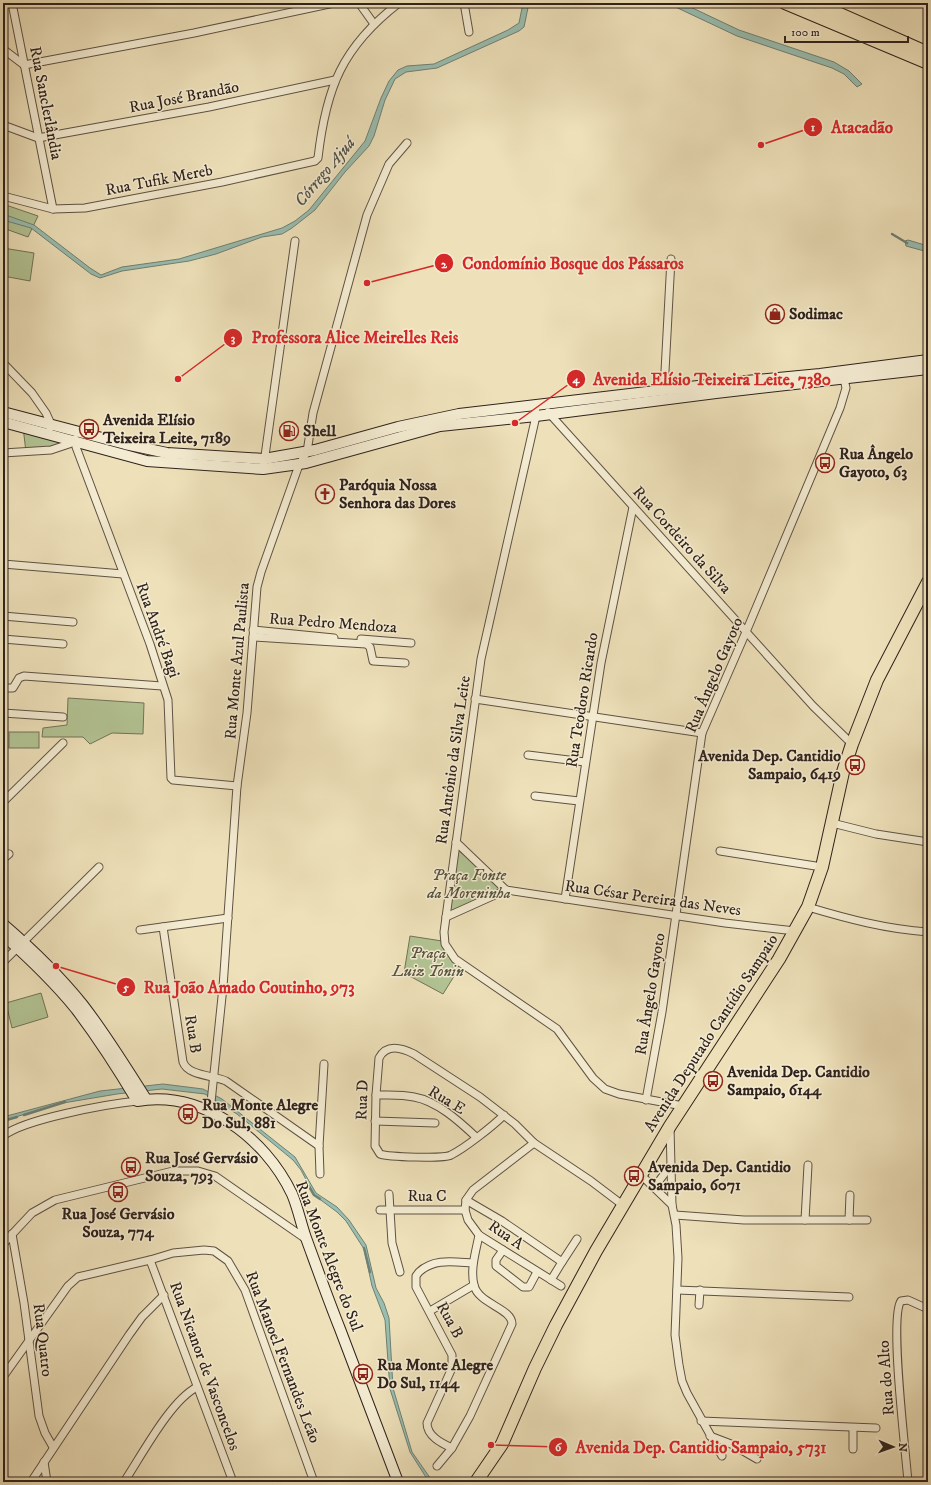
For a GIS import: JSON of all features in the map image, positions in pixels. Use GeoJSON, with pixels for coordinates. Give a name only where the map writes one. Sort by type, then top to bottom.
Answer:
{"type":"FeatureCollection","features":[{"type":"Feature","properties":{"kind":"main road"},"geometry":{"type":"LineString","coordinates":[[785,3],[928,63]]}},
{"type":"Feature","properties":{"kind":"main road"},"geometry":{"type":"LineString","coordinates":[[815,3],[928,53]]}},
{"type":"Feature","properties":{"kind":"main road"},"geometry":{"type":"LineString","coordinates":[[843,375],[928,360]]}},
{"type":"Feature","properties":{"kind":"main road"},"geometry":{"type":"LineString","coordinates":[[3,412],[125,444],[167,452],[264,464],[434,418],[486,410],[535,406],[548,409],[716,388],[843,375],[928,369]]}},
{"type":"Feature","properties":{"kind":"main road"},"geometry":{"type":"LineString","coordinates":[[3,422],[146,461],[299,465],[440,426],[536,416],[548,409],[664,390],[716,388]]}},
{"type":"Feature","properties":{"kind":"main road","name":"Avenida Deputado Cantídio Sampaio"},"geometry":{"type":"LineString","coordinates":[[476,1482],[502,1444],[535,1368],[556,1325],[641,1175],[670,1126],[744,1014],[808,907],[822,867],[852,744],[877,680],[928,582]]}},
{"type":"Feature","properties":{"kind":"main road"},"geometry":{"type":"LineString","coordinates":[[3,924],[20,945]]}},
{"type":"Feature","properties":{"kind":"main road"},"geometry":{"type":"LineString","coordinates":[[3,935],[20,945],[53,970],[82,1004],[105,1035],[141,1100]]}},
{"type":"Feature","properties":{"kind":"main road","name":"Rua Monte Alegre do Sul"},"geometry":{"type":"LineString","coordinates":[[141,1100],[188,1104],[223,1118],[248,1137],[278,1170],[293,1196],[307,1239],[398,1482]]}},
{"type":"Feature","properties":{"kind":"street","name":"Rua Sanclerlândia"},"geometry":{"type":"LineString","coordinates":[[12,3],[53,209]]}},
{"type":"Feature","properties":{"kind":"street"},"geometry":{"type":"LineString","coordinates":[[3,49],[24,65],[194,34],[334,3]]}},
{"type":"Feature","properties":{"kind":"street"},"geometry":{"type":"LineString","coordinates":[[358,3],[374,24]]}},
{"type":"Feature","properties":{"kind":"street"},"geometry":{"type":"LineString","coordinates":[[335,80],[347,57],[374,24],[399,3]]}},
{"type":"Feature","properties":{"kind":"street"},"geometry":{"type":"LineString","coordinates":[[464,3],[469,32]]}},
{"type":"Feature","properties":{"kind":"street","name":"Rua José Brandão"},"geometry":{"type":"LineString","coordinates":[[38,138],[209,107],[335,80]]}},
{"type":"Feature","properties":{"kind":"street","name":"Rua Tufik Mereb"},"geometry":{"type":"LineString","coordinates":[[3,196],[53,209],[85,208],[192,188],[313,162],[318,158],[323,117],[335,80]]}},
{"type":"Feature","properties":{"kind":"street"},"geometry":{"type":"LineString","coordinates":[[3,125],[38,138]]}},
{"type":"Feature","properties":{"kind":"street","name":"Rua Monte Azul Paulista"},"geometry":{"type":"LineString","coordinates":[[210,1112],[228,918],[237,786],[245,733],[258,582],[299,465],[307,452],[313,413],[367,215],[389,164],[407,143]]}},
{"type":"Feature","properties":{"kind":"street"},"geometry":{"type":"LineString","coordinates":[[264,464],[295,241]]}},
{"type":"Feature","properties":{"kind":"street"},"geometry":{"type":"LineString","coordinates":[[664,390],[671,259]]}},
{"type":"Feature","properties":{"kind":"street"},"geometry":{"type":"LineString","coordinates":[[3,363],[32,394],[46,413],[51,424],[48,435]]}},
{"type":"Feature","properties":{"kind":"street","name":"Rua Ângelo Gayoto"},"geometry":{"type":"LineString","coordinates":[[646,1100],[662,1012],[702,734],[840,408],[846,388],[843,375]]}},
{"type":"Feature","properties":{"kind":"street","name":"Rua Antônio da Silva Leite"},"geometry":{"type":"LineString","coordinates":[[535,406],[536,416],[486,633],[475,699],[444,932],[445,944],[455,959],[557,1029],[593,1078],[605,1089],[612,1093],[683,1106]]}},
{"type":"Feature","properties":{"kind":"street","name":"Rua Cordeiro da Silva"},"geometry":{"type":"LineString","coordinates":[[548,409],[633,507],[813,706],[852,744]]}},
{"type":"Feature","properties":{"kind":"street"},"geometry":{"type":"LineString","coordinates":[[3,453],[51,450],[75,442],[77,431]]}},
{"type":"Feature","properties":{"kind":"street","name":"Rua André Bagi"},"geometry":{"type":"LineString","coordinates":[[75,442],[150,644],[162,686],[170,706],[171,778],[173,780],[237,786]]}},
{"type":"Feature","properties":{"kind":"street","name":"Rua Teodoro Ricardo"},"geometry":{"type":"LineString","coordinates":[[565,899],[592,717],[610,614],[633,507]]}},
{"type":"Feature","properties":{"kind":"street"},"geometry":{"type":"LineString","coordinates":[[3,564],[123,574]]}},
{"type":"Feature","properties":{"kind":"street"},"geometry":{"type":"LineString","coordinates":[[3,616],[73,622]]}},
{"type":"Feature","properties":{"kind":"street","name":"Rua Pedro Mendoza"},"geometry":{"type":"LineString","coordinates":[[253,634],[411,643]]}},
{"type":"Feature","properties":{"kind":"street","name":"Rua Pedro Mendoza"},"geometry":{"type":"LineString","coordinates":[[253,634],[366,644],[370,647],[371,659],[373,661],[405,663]]}},
{"type":"Feature","properties":{"kind":"street"},"geometry":{"type":"LineString","coordinates":[[3,639],[63,644]]}},
{"type":"Feature","properties":{"kind":"street"},"geometry":{"type":"LineString","coordinates":[[3,688],[13,688],[19,678],[24,676],[162,686]]}},
{"type":"Feature","properties":{"kind":"street"},"geometry":{"type":"LineString","coordinates":[[475,699],[702,734]]}},
{"type":"Feature","properties":{"kind":"street"},"geometry":{"type":"LineString","coordinates":[[3,713],[63,717]]}},
{"type":"Feature","properties":{"kind":"street"},"geometry":{"type":"LineString","coordinates":[[3,802],[64,743]]}},
{"type":"Feature","properties":{"kind":"street"},"geometry":{"type":"LineString","coordinates":[[528,755],[585,762]]}},
{"type":"Feature","properties":{"kind":"street"},"geometry":{"type":"LineString","coordinates":[[535,796],[580,801]]}},
{"type":"Feature","properties":{"kind":"street"},"geometry":{"type":"LineString","coordinates":[[832,823],[895,838],[928,842]]}},
{"type":"Feature","properties":{"kind":"street"},"geometry":{"type":"LineString","coordinates":[[446,917],[506,890],[456,842]]}},
{"type":"Feature","properties":{"kind":"street"},"geometry":{"type":"LineString","coordinates":[[720,851],[822,867]]}},
{"type":"Feature","properties":{"kind":"street"},"geometry":{"type":"LineString","coordinates":[[3,859],[9,854]]}},
{"type":"Feature","properties":{"kind":"street"},"geometry":{"type":"LineString","coordinates":[[3,962],[99,867]]}},
{"type":"Feature","properties":{"kind":"street","name":"Rua César Pereira das Neves"},"geometry":{"type":"LineString","coordinates":[[506,890],[676,916],[795,931]]}},
{"type":"Feature","properties":{"kind":"street"},"geometry":{"type":"LineString","coordinates":[[808,907],[859,922],[885,927],[928,932]]}},
{"type":"Feature","properties":{"kind":"street"},"geometry":{"type":"LineString","coordinates":[[140,930],[228,918]]}},
{"type":"Feature","properties":{"kind":"street","name":"Rua B"},"geometry":{"type":"LineString","coordinates":[[163,927],[184,1066],[191,1071],[213,1078]]}},
{"type":"Feature","properties":{"kind":"street","name":"Rua D"},"geometry":{"type":"LineString","coordinates":[[504,1116],[448,1156],[386,1156],[378,1152],[375,1146],[376,1095],[379,1058],[386,1050],[398,1048],[414,1054],[480,1097],[504,1116],[534,1143],[591,1181],[624,1206]]}},
{"type":"Feature","properties":{"kind":"street"},"geometry":{"type":"LineString","coordinates":[[320,1174],[319,1146],[324,1064]]}},
{"type":"Feature","properties":{"kind":"street"},"geometry":{"type":"LineString","coordinates":[[213,1078],[226,1081],[319,1146]]}},
{"type":"Feature","properties":{"kind":"street","name":"Rua E"},"geometry":{"type":"LineString","coordinates":[[376,1095],[406,1096],[424,1100],[455,1119],[476,1137]]}},
{"type":"Feature","properties":{"kind":"street","name":"Rua Monte Alegre do Sul"},"geometry":{"type":"LineString","coordinates":[[3,1136],[27,1124],[116,1103],[141,1100]]}},
{"type":"Feature","properties":{"kind":"street","name":"Rua E"},"geometry":{"type":"LineString","coordinates":[[375,1121],[436,1123]]}},
{"type":"Feature","properties":{"kind":"street"},"geometry":{"type":"LineString","coordinates":[[670,1126],[672,1205],[675,1215],[678,1258],[675,1335],[678,1365],[682,1381],[701,1421],[722,1456]]}},
{"type":"Feature","properties":{"kind":"street"},"geometry":{"type":"LineString","coordinates":[[465,1210],[466,1200],[479,1184],[534,1143]]}},
{"type":"Feature","properties":{"kind":"street"},"geometry":{"type":"LineString","coordinates":[[653,1185],[659,1181],[672,1165]]}},
{"type":"Feature","properties":{"kind":"street"},"geometry":{"type":"LineString","coordinates":[[805,1220],[808,1165]]}},
{"type":"Feature","properties":{"kind":"street"},"geometry":{"type":"LineString","coordinates":[[3,1244],[32,1213],[55,1200],[164,1172],[182,1170],[198,1171],[215,1176],[307,1239]]}},
{"type":"Feature","properties":{"kind":"street"},"geometry":{"type":"LineString","coordinates":[[641,1175],[672,1205]]}},
{"type":"Feature","properties":{"kind":"street"},"geometry":{"type":"LineString","coordinates":[[389,1210],[390,1194]]}},
{"type":"Feature","properties":{"kind":"street"},"geometry":{"type":"LineString","coordinates":[[849,1220],[850,1195]]}},
{"type":"Feature","properties":{"kind":"street","name":"Rua A"},"geometry":{"type":"LineString","coordinates":[[466,1200],[502,1221],[562,1262]]}},
{"type":"Feature","properties":{"kind":"street","name":"Rua C"},"geometry":{"type":"LineString","coordinates":[[380,1210],[465,1210]]}},
{"type":"Feature","properties":{"kind":"street","name":"Rua C"},"geometry":{"type":"LineString","coordinates":[[389,1210],[393,1251],[400,1272]]}},
{"type":"Feature","properties":{"kind":"street","name":"Rua A"},"geometry":{"type":"LineString","coordinates":[[465,1210],[468,1220],[479,1235],[561,1286]]}},
{"type":"Feature","properties":{"kind":"street"},"geometry":{"type":"LineString","coordinates":[[675,1215],[731,1220],[867,1220]]}},
{"type":"Feature","properties":{"kind":"street","name":"Rua Quatro"},"geometry":{"type":"LineString","coordinates":[[12,1234],[29,1338],[39,1416],[45,1433],[53,1447]]}},
{"type":"Feature","properties":{"kind":"street"},"geometry":{"type":"LineString","coordinates":[[437,1466],[452,1448],[470,1416],[512,1324],[509,1315],[483,1298],[474,1285],[473,1263],[479,1235]]}},
{"type":"Feature","properties":{"kind":"street"},"geometry":{"type":"LineString","coordinates":[[551,1280],[577,1239]]}},
{"type":"Feature","properties":{"kind":"street","name":"Rua Manoel Fernandes Leão"},"geometry":{"type":"LineString","coordinates":[[3,1377],[29,1338],[68,1286],[78,1277],[173,1253],[194,1250],[214,1251],[228,1261],[245,1290],[314,1482]]}},
{"type":"Feature","properties":{"kind":"street"},"geometry":{"type":"LineString","coordinates":[[503,1250],[496,1260],[496,1266],[523,1287],[529,1287],[537,1272]]}},
{"type":"Feature","properties":{"kind":"street","name":"Rua Nicanor de Vasconcelos"},"geometry":{"type":"LineString","coordinates":[[150,1260],[233,1482]]}},
{"type":"Feature","properties":{"kind":"street","name":"Rua B"},"geometry":{"type":"LineString","coordinates":[[452,1448],[432,1435],[427,1427],[428,1418],[448,1376],[453,1361],[451,1350],[416,1287],[416,1276],[418,1272],[428,1265],[444,1261],[473,1263]]}},
{"type":"Feature","properties":{"kind":"street"},"geometry":{"type":"LineString","coordinates":[[430,1311],[474,1285]]}},
{"type":"Feature","properties":{"kind":"street"},"geometry":{"type":"LineString","coordinates":[[677,1290],[849,1297]]}},
{"type":"Feature","properties":{"kind":"street"},"geometry":{"type":"LineString","coordinates":[[699,1305],[700,1290]]}},
{"type":"Feature","properties":{"kind":"street"},"geometry":{"type":"LineString","coordinates":[[31,1482],[133,1329],[152,1306],[164,1295]]}},
{"type":"Feature","properties":{"kind":"street","name":"Rua do Alto"},"geometry":{"type":"LineString","coordinates":[[908,1482],[898,1362],[897,1323],[899,1305],[903,1300],[928,1309]]}},
{"type":"Feature","properties":{"kind":"street"},"geometry":{"type":"LineString","coordinates":[[124,1482],[172,1409],[182,1398],[197,1387]]}},
{"type":"Feature","properties":{"kind":"street"},"geometry":{"type":"LineString","coordinates":[[701,1421],[876,1428]]}},
{"type":"Feature","properties":{"kind":"street"},"geometry":{"type":"LineString","coordinates":[[852,1449],[853,1428]]}},
{"type":"Feature","properties":{"kind":"street"},"geometry":{"type":"LineString","coordinates":[[710,1436],[731,1444],[757,1458]]}},
{"type":"Feature","properties":{"kind":"street"},"geometry":{"type":"LineString","coordinates":[[44,1462],[47,1482]]}},
{"type":"Feature","properties":{"kind":"green space"},"geometry":{"type":"Polygon","coordinates":[[[3,204],[38,216],[28,237],[3,228],[3,204]]]}},
{"type":"Feature","properties":{"kind":"green space"},"geometry":{"type":"Polygon","coordinates":[[[3,248],[34,253],[30,281],[3,276],[3,248]]]}},
{"type":"Feature","properties":{"kind":"green space"},"geometry":{"type":"Polygon","coordinates":[[[23,427],[77,442],[26,452],[23,427]]]}},
{"type":"Feature","properties":{"kind":"green space"},"geometry":{"type":"Polygon","coordinates":[[[68,698],[144,703],[143,734],[112,733],[90,744],[83,737],[42,737],[43,728],[67,725],[68,698]]]}},
{"type":"Feature","properties":{"kind":"green space"},"geometry":{"type":"Polygon","coordinates":[[[9,732],[39,732],[39,748],[9,748],[9,732]]]}},
{"type":"Feature","properties":{"kind":"green space","name":"Praça Fonte da Moreninha"},"geometry":{"type":"Polygon","coordinates":[[[456,848],[503,890],[447,913],[456,848]]]}},
{"type":"Feature","properties":{"kind":"green space","name":"Praça Luiz Tonin"},"geometry":{"type":"Polygon","coordinates":[[[410,936],[442,941],[461,965],[443,994],[404,973],[410,936]]]}},
{"type":"Feature","properties":{"kind":"green space"},"geometry":{"type":"Polygon","coordinates":[[[41,993],[48,1017],[12,1028],[6,1003],[41,993]]]}},
{"type":"Feature","properties":{"kind":"shaded area"},"geometry":{"type":"Polygon","coordinates":[[[523,3],[529,3],[524,27],[519,31],[437,68],[406,72],[395,79],[385,100],[374,136],[369,146],[345,172],[315,210],[282,234],[262,237],[216,254],[189,261],[122,271],[100,278],[91,274],[31,228],[3,220],[3,214],[34,225],[101,275],[122,267],[179,259],[282,228],[295,221],[309,210],[365,141],[381,98],[389,81],[398,70],[407,66],[434,64],[508,30],[519,23],[523,3]]]}},
{"type":"Feature","properties":{"kind":"shaded area"},"geometry":{"type":"Polygon","coordinates":[[[667,3],[682,3],[739,30],[834,62],[849,71],[862,84],[857,87],[844,74],[832,68],[737,36],[667,3]]]}},
{"type":"Feature","properties":{"kind":"shaded area"},"geometry":{"type":"Polygon","coordinates":[[[908,240],[928,246],[928,252],[906,246],[905,241],[908,240]]]}},
{"type":"Feature","properties":{"kind":"shaded area"},"geometry":{"type":"Polygon","coordinates":[[[163,1084],[203,1089],[222,1099],[295,1157],[316,1193],[337,1207],[349,1220],[366,1245],[376,1288],[384,1303],[389,1318],[393,1388],[412,1452],[433,1482],[429,1482],[410,1452],[390,1389],[385,1320],[372,1286],[364,1249],[346,1221],[337,1212],[314,1195],[301,1170],[293,1160],[237,1114],[205,1094],[162,1089],[117,1094],[57,1104],[3,1121],[3,1117],[100,1091],[163,1084]]]}},
{"type":"Feature","properties":{"kind":"waterway"},"geometry":{"type":"LineString","coordinates":[[892,234],[907,243]]}},
{"type":"Feature","properties":{"kind":"waterway"},"geometry":{"type":"LineString","coordinates":[[24,1115],[65,1102]]}},
{"type":"Feature","properties":{"kind":"waterway"},"geometry":{"type":"LineString","coordinates":[[3,1121],[17,1117]]}},
{"type":"Feature","properties":{"kind":"waterway"},"geometry":{"type":"LineString","coordinates":[[307,1183],[314,1195],[320,1199]]}},
{"type":"Feature","properties":{"kind":"waterway"},"geometry":{"type":"LineString","coordinates":[[364,1248],[370,1272]]}},
{"type":"Feature","properties":{"kind":"place","name":"Atacadão"},"geometry":{"type":"Point","coordinates":[761,145]}},
{"type":"Feature","properties":{"kind":"place","name":"Condomínio Bosque dos Pássaros"},"geometry":{"type":"Point","coordinates":[367,283]}},
{"type":"Feature","properties":{"kind":"place","name":"Sodimac"},"geometry":{"type":"Point","coordinates":[775,314]}},
{"type":"Feature","properties":{"kind":"place","name":"Professora Alice Meirelles Reis"},"geometry":{"type":"Point","coordinates":[178,379]}},
{"type":"Feature","properties":{"kind":"place","name":"Avenida Elísio Teixeira Leite, 7380"},"geometry":{"type":"Point","coordinates":[515,423]}},
{"type":"Feature","properties":{"kind":"place","name":"Avenida Elísio Teixeira Leite, 7189"},"geometry":{"type":"Point","coordinates":[89,429]}},
{"type":"Feature","properties":{"kind":"place","name":"Shell"},"geometry":{"type":"Point","coordinates":[289,431]}},
{"type":"Feature","properties":{"kind":"place","name":"Rua Ângelo Gayoto, 63"},"geometry":{"type":"Point","coordinates":[825,463]}},
{"type":"Feature","properties":{"kind":"place","name":"Paróquia Nossa Senhora das Dores"},"geometry":{"type":"Point","coordinates":[325,494]}},
{"type":"Feature","properties":{"kind":"place","name":"Avenida Dep. Cantidio Sampaio, 6419"},"geometry":{"type":"Point","coordinates":[855,765]}},
{"type":"Feature","properties":{"kind":"place","name":"Rua João Amado Coutinho, 973"},"geometry":{"type":"Point","coordinates":[56,966]}},
{"type":"Feature","properties":{"kind":"place","name":"Avenida Dep. Cantidio Sampaio, 6144"},"geometry":{"type":"Point","coordinates":[713,1081]}},
{"type":"Feature","properties":{"kind":"place","name":"Rua Monte Alegre Do Sul, 881"},"geometry":{"type":"Point","coordinates":[188,1114]}},
{"type":"Feature","properties":{"kind":"place","name":"Rua José Gervásio Souza, 793"},"geometry":{"type":"Point","coordinates":[131,1167]}},
{"type":"Feature","properties":{"kind":"place","name":"Avenida Dep. Cantidio Sampaio, 6071"},"geometry":{"type":"Point","coordinates":[634,1176]}},
{"type":"Feature","properties":{"kind":"place","name":"Rua José Gervásio Souza, 774"},"geometry":{"type":"Point","coordinates":[118,1192]}},
{"type":"Feature","properties":{"kind":"place","name":"Rua Monte Alegre Do Sul, 1144"},"geometry":{"type":"Point","coordinates":[363,1374]}},
{"type":"Feature","properties":{"kind":"place","name":"Avenida Dep. Cantidio Sampaio, 5731"},"geometry":{"type":"Point","coordinates":[491,1445]}},
{"type":"Feature","properties":{"kind":"water label","name":"Córrego Ajuá"},"geometry":{"type":"Point","coordinates":[325,172]}}]}
